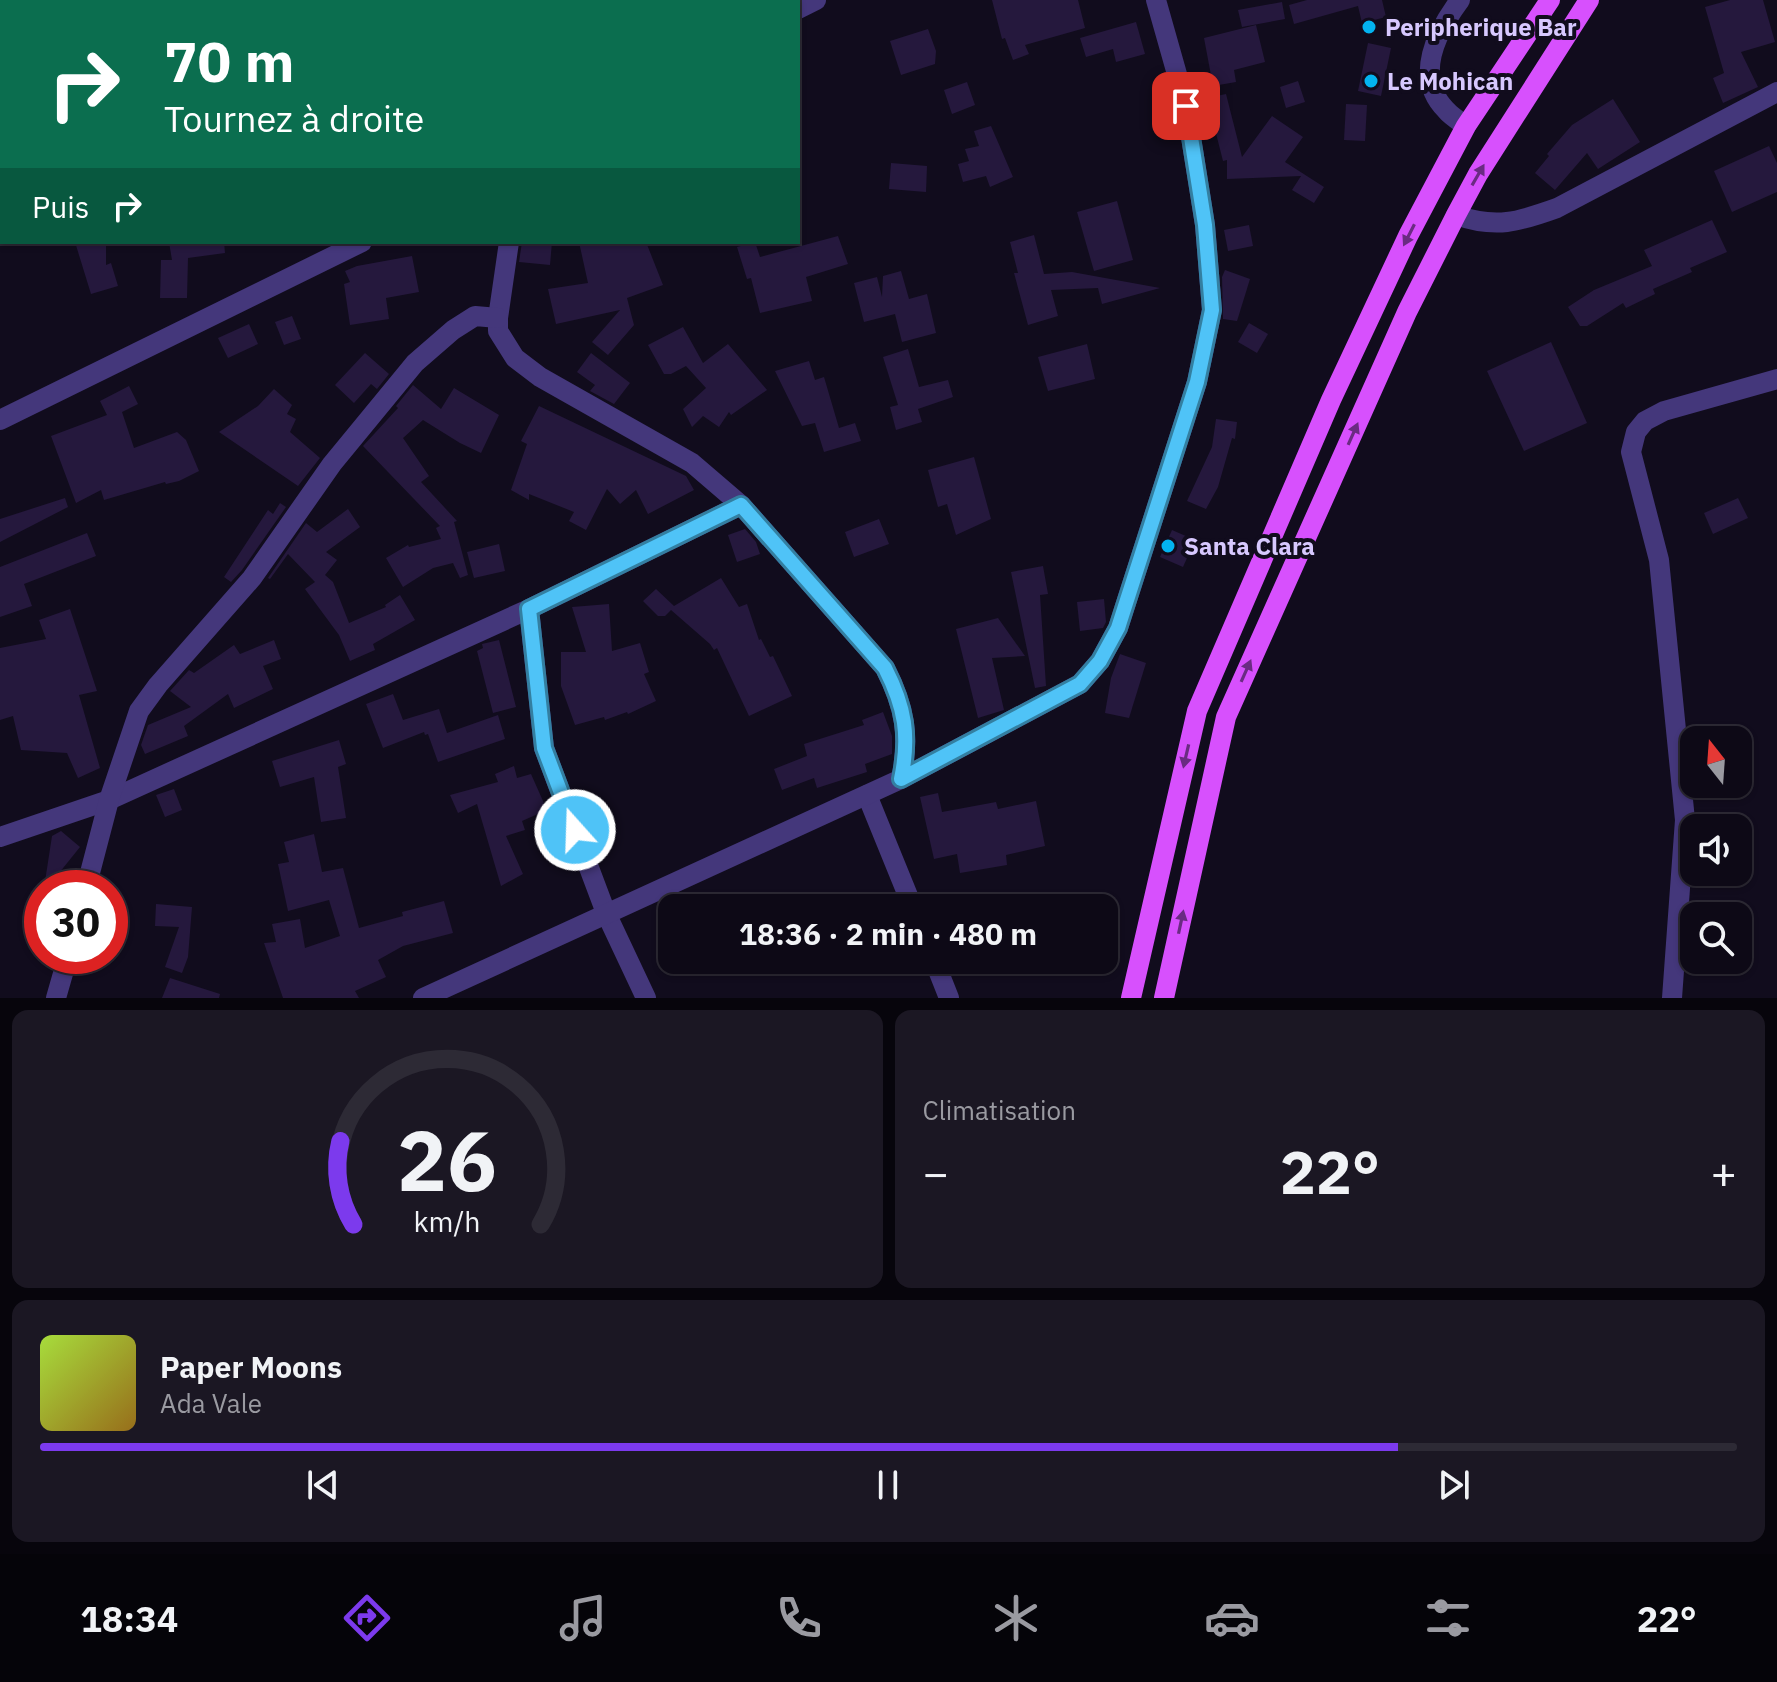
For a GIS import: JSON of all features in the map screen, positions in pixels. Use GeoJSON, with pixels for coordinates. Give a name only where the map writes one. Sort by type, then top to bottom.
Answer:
{"type":"FeatureCollection","features":[{"type":"Feature","properties":{"kind":"main road"},"geometry":{"type":"LineString","coordinates":[[1131,998],[1197,711],[1331,400],[1408,236],[1466,126],[1550,0]]}},
{"type":"Feature","properties":{"kind":"main road"},"geometry":{"type":"LineString","coordinates":[[1164,998],[1226,717],[1407,312],[1456,215],[1478,174],[1589,0]]}},
{"type":"Feature","properties":{"kind":"street"},"geometry":{"type":"LineString","coordinates":[[423,998],[901,779],[1080,684],[1100,661],[1123,614],[1197,382],[1212,310],[1205,225],[1186,106],[1156,0]]}},
{"type":"Feature","properties":{"kind":"street"},"geometry":{"type":"LineString","coordinates":[[1460,0],[1446,20],[1431,52],[1430,86],[1444,109],[1466,126]]}},
{"type":"Feature","properties":{"kind":"street"},"geometry":{"type":"LineString","coordinates":[[1456,215],[1479,223],[1496,224],[1518,222],[1557,208],[1777,92]]}},
{"type":"Feature","properties":{"kind":"street"},"geometry":{"type":"LineString","coordinates":[[0,420],[358,244]]}},
{"type":"Feature","properties":{"kind":"street"},"geometry":{"type":"LineString","coordinates":[[509,244],[498,331],[515,358],[526,368],[692,463],[741,505],[885,668],[898,694],[904,720],[907,747],[901,779]]}},
{"type":"Feature","properties":{"kind":"street"},"geometry":{"type":"LineString","coordinates":[[91,870],[109,800],[139,711],[158,685],[252,578],[332,464],[415,363],[453,330],[475,316],[498,318]]}},
{"type":"Feature","properties":{"kind":"street"},"geometry":{"type":"LineString","coordinates":[[1672,998],[1685,820],[1659,560],[1631,452],[1636,432],[1645,421],[1664,411],[1777,379]]}},
{"type":"Feature","properties":{"kind":"street"},"geometry":{"type":"LineString","coordinates":[[0,837],[109,800],[529,609],[741,505]]}},
{"type":"Feature","properties":{"kind":"street"},"geometry":{"type":"LineString","coordinates":[[529,609],[544,748],[606,913],[646,998]]}},
{"type":"Feature","properties":{"kind":"street"},"geometry":{"type":"LineString","coordinates":[[867,795],[907,894]]}},
{"type":"Feature","properties":{"kind":"street"},"geometry":{"type":"LineString","coordinates":[[56,998],[63,974]]}},
{"type":"Feature","properties":{"kind":"street"},"geometry":{"type":"LineString","coordinates":[[940,974],[949,998]]}},
{"type":"Feature","properties":{"kind":"building"},"geometry":{"type":"Polygon","coordinates":[[[992,0],[1078,0],[1085,28],[1025,45],[1029,54],[1013,60],[1005,38],[1002,39],[992,0]]]}},
{"type":"Feature","properties":{"kind":"building"},"geometry":{"type":"Polygon","coordinates":[[[1307,0],[1382,0],[1386,17],[1362,23],[1358,6],[1294,24],[1289,5],[1307,0]]]}},
{"type":"Feature","properties":{"kind":"building"},"geometry":{"type":"Polygon","coordinates":[[[1730,0],[1763,0],[1775,42],[1741,52],[1758,87],[1723,103],[1713,78],[1724,73],[1705,7],[1730,0]]]}},
{"type":"Feature","properties":{"kind":"building"},"geometry":{"type":"Polygon","coordinates":[[[1282,2],[1285,19],[1242,27],[1238,10],[1282,2]]]}},
{"type":"Feature","properties":{"kind":"building"},"geometry":{"type":"Polygon","coordinates":[[[1136,22],[1145,54],[1116,62],[1113,49],[1086,57],[1080,38],[1136,22]]]}},
{"type":"Feature","properties":{"kind":"building"},"geometry":{"type":"Polygon","coordinates":[[[1256,25],[1265,62],[1234,70],[1236,82],[1213,86],[1204,38],[1256,25]]]}},
{"type":"Feature","properties":{"kind":"building"},"geometry":{"type":"Polygon","coordinates":[[[928,29],[936,51],[935,64],[901,75],[890,41],[928,29]]]}},
{"type":"Feature","properties":{"kind":"building"},"geometry":{"type":"Polygon","coordinates":[[[1368,43],[1391,48],[1381,96],[1358,91],[1368,43]]]}},
{"type":"Feature","properties":{"kind":"building"},"geometry":{"type":"Polygon","coordinates":[[[1298,81],[1305,102],[1286,108],[1280,87],[1298,81]]]}},
{"type":"Feature","properties":{"kind":"building"},"geometry":{"type":"Polygon","coordinates":[[[967,82],[975,105],[952,114],[944,90],[967,82]]]}},
{"type":"Feature","properties":{"kind":"building"},"geometry":{"type":"Polygon","coordinates":[[[1226,94],[1242,157],[1272,116],[1303,137],[1285,162],[1324,187],[1314,203],[1292,190],[1301,176],[1227,179],[1227,160],[1223,161],[1207,98],[1226,94]]]}},
{"type":"Feature","properties":{"kind":"building"},"geometry":{"type":"Polygon","coordinates":[[[1613,99],[1640,142],[1598,169],[1587,153],[1555,190],[1535,173],[1549,156],[1547,154],[1572,125],[1613,99]]]}},
{"type":"Feature","properties":{"kind":"building"},"geometry":{"type":"Polygon","coordinates":[[[1346,104],[1367,105],[1365,141],[1344,140],[1346,104]]]}},
{"type":"Feature","properties":{"kind":"building"},"geometry":{"type":"Polygon","coordinates":[[[991,126],[1013,177],[990,187],[986,176],[963,182],[958,164],[969,161],[965,149],[979,146],[974,131],[991,126]]]}},
{"type":"Feature","properties":{"kind":"building"},"geometry":{"type":"Polygon","coordinates":[[[1769,146],[1777,163],[1777,192],[1732,212],[1714,171],[1769,146]]]}},
{"type":"Feature","properties":{"kind":"building"},"geometry":{"type":"Polygon","coordinates":[[[891,163],[927,166],[926,192],[889,189],[891,163]]]}},
{"type":"Feature","properties":{"kind":"building"},"geometry":{"type":"Polygon","coordinates":[[[1117,201],[1133,260],[1094,271],[1077,212],[1117,201]]]}},
{"type":"Feature","properties":{"kind":"building"},"geometry":{"type":"Polygon","coordinates":[[[1712,220],[1727,252],[1653,289],[1655,294],[1626,308],[1623,303],[1587,326],[1580,326],[1568,307],[1594,290],[1652,266],[1644,250],[1712,220]]]}},
{"type":"Feature","properties":{"kind":"building"},"geometry":{"type":"Polygon","coordinates":[[[1249,225],[1253,246],[1228,251],[1224,230],[1249,225]]]}},
{"type":"Feature","properties":{"kind":"building"},"geometry":{"type":"Polygon","coordinates":[[[1034,235],[1044,274],[1072,272],[1160,288],[1102,304],[1098,288],[1051,290],[1058,316],[1028,325],[1014,273],[1018,273],[1010,242],[1034,235]]]}},
{"type":"Feature","properties":{"kind":"building"},"geometry":{"type":"Polygon","coordinates":[[[838,236],[848,264],[806,277],[812,301],[760,313],[751,278],[747,279],[737,247],[756,244],[760,257],[838,236]]]}},
{"type":"Feature","properties":{"kind":"building"},"geometry":{"type":"Polygon","coordinates":[[[76,244],[106,244],[106,265],[111,263],[118,286],[91,294],[76,244]]]}},
{"type":"Feature","properties":{"kind":"building"},"geometry":{"type":"Polygon","coordinates":[[[169,244],[224,244],[225,253],[188,258],[187,298],[160,298],[161,260],[172,260],[169,244]]]}},
{"type":"Feature","properties":{"kind":"building"},"geometry":{"type":"Polygon","coordinates":[[[522,244],[552,244],[550,265],[519,262],[522,244]]]}},
{"type":"Feature","properties":{"kind":"building"},"geometry":{"type":"Polygon","coordinates":[[[579,244],[647,244],[663,285],[627,298],[634,325],[608,355],[592,342],[620,310],[556,324],[548,289],[588,283],[579,244]]]}},
{"type":"Feature","properties":{"kind":"building"},"geometry":{"type":"Polygon","coordinates":[[[412,256],[419,292],[386,298],[389,319],[350,325],[344,284],[350,282],[345,271],[412,256]]]}},
{"type":"Feature","properties":{"kind":"building"},"geometry":{"type":"Polygon","coordinates":[[[1225,270],[1250,279],[1237,321],[1223,319],[1222,277],[1225,270]]]}},
{"type":"Feature","properties":{"kind":"building"},"geometry":{"type":"Polygon","coordinates":[[[901,271],[909,299],[927,294],[936,333],[902,342],[895,314],[864,322],[854,283],[877,277],[882,297],[883,276],[901,271]]]}},
{"type":"Feature","properties":{"kind":"building"},"geometry":{"type":"Polygon","coordinates":[[[292,316],[301,339],[284,345],[275,322],[292,316]]]}},
{"type":"Feature","properties":{"kind":"building"},"geometry":{"type":"Polygon","coordinates":[[[1249,323],[1268,334],[1257,353],[1238,342],[1249,323]]]}},
{"type":"Feature","properties":{"kind":"building"},"geometry":{"type":"Polygon","coordinates":[[[249,324],[258,344],[228,358],[218,338],[249,324]]]}},
{"type":"Feature","properties":{"kind":"building"},"geometry":{"type":"Polygon","coordinates":[[[683,327],[703,363],[728,344],[767,390],[731,415],[729,412],[719,427],[703,416],[692,427],[683,409],[706,388],[686,366],[664,374],[648,345],[683,327]]]}},
{"type":"Feature","properties":{"kind":"building"},"geometry":{"type":"Polygon","coordinates":[[[1551,342],[1587,423],[1524,451],[1487,371],[1551,342]]]}},
{"type":"Feature","properties":{"kind":"building"},"geometry":{"type":"Polygon","coordinates":[[[1087,344],[1095,379],[1048,391],[1038,357],[1087,344]]]}},
{"type":"Feature","properties":{"kind":"building"},"geometry":{"type":"Polygon","coordinates":[[[908,349],[919,387],[948,380],[953,397],[918,409],[922,422],[896,430],[890,407],[898,405],[883,357],[908,349]]]}},
{"type":"Feature","properties":{"kind":"building"},"geometry":{"type":"Polygon","coordinates":[[[365,353],[389,374],[377,389],[371,384],[354,403],[335,385],[365,353]]]}},
{"type":"Feature","properties":{"kind":"building"},"geometry":{"type":"Polygon","coordinates":[[[591,353],[630,383],[614,404],[590,391],[595,385],[577,372],[591,353]]]}},
{"type":"Feature","properties":{"kind":"building"},"geometry":{"type":"Polygon","coordinates":[[[809,361],[815,380],[824,377],[839,428],[855,423],[861,441],[824,452],[815,423],[802,426],[775,371],[809,361]]]}},
{"type":"Feature","properties":{"kind":"building"},"geometry":{"type":"Polygon","coordinates":[[[413,385],[441,409],[454,388],[499,415],[481,453],[423,420],[403,438],[429,476],[421,482],[457,521],[454,522],[468,575],[460,578],[453,563],[433,568],[403,587],[386,558],[408,545],[441,539],[436,528],[440,526],[363,446],[398,408],[396,406],[413,385]]]}},
{"type":"Feature","properties":{"kind":"building"},"geometry":{"type":"Polygon","coordinates":[[[129,386],[138,404],[122,412],[134,448],[177,432],[186,440],[199,471],[179,481],[165,482],[104,500],[101,490],[76,503],[51,436],[107,415],[100,401],[129,386]]]}},
{"type":"Feature","properties":{"kind":"building"},"geometry":{"type":"Polygon","coordinates":[[[274,389],[292,405],[287,414],[296,419],[290,432],[320,458],[298,486],[219,432],[258,406],[274,389]]]}},
{"type":"Feature","properties":{"kind":"building"},"geometry":{"type":"Polygon","coordinates":[[[539,406],[686,476],[694,490],[648,514],[636,490],[620,504],[607,489],[586,530],[569,521],[574,512],[529,494],[529,500],[511,490],[527,444],[521,441],[539,406]]]}},
{"type":"Feature","properties":{"kind":"building"},"geometry":{"type":"Polygon","coordinates":[[[1216,419],[1237,422],[1235,439],[1232,438],[1218,487],[1206,509],[1187,501],[1212,447],[1216,419]]]}},
{"type":"Feature","properties":{"kind":"building"},"geometry":{"type":"Polygon","coordinates":[[[974,457],[991,519],[956,535],[947,504],[938,507],[928,470],[974,457]]]}},
{"type":"Feature","properties":{"kind":"building"},"geometry":{"type":"Polygon","coordinates":[[[65,498],[68,507],[0,542],[0,519],[65,498]]]}},
{"type":"Feature","properties":{"kind":"building"},"geometry":{"type":"Polygon","coordinates":[[[1738,498],[1748,518],[1713,534],[1704,513],[1738,498]]]}},
{"type":"Feature","properties":{"kind":"building"},"geometry":{"type":"Polygon","coordinates":[[[280,503],[286,507],[231,582],[224,577],[268,510],[273,514],[280,503]]]}},
{"type":"Feature","properties":{"kind":"building"},"geometry":{"type":"Polygon","coordinates":[[[348,509],[360,527],[326,552],[337,560],[325,575],[333,582],[349,623],[386,607],[400,595],[415,620],[373,644],[375,650],[350,661],[339,635],[305,589],[315,582],[288,554],[268,578],[306,523],[317,532],[348,509]]]}},
{"type":"Feature","properties":{"kind":"building"},"geometry":{"type":"Polygon","coordinates":[[[879,519],[889,544],[854,557],[845,532],[879,519]]]}},
{"type":"Feature","properties":{"kind":"building"},"geometry":{"type":"Polygon","coordinates":[[[745,529],[756,542],[760,554],[737,562],[728,535],[745,529]]]}},
{"type":"Feature","properties":{"kind":"building"},"geometry":{"type":"Polygon","coordinates":[[[1172,530],[1195,540],[1183,567],[1160,557],[1172,530]]]}},
{"type":"Feature","properties":{"kind":"building"},"geometry":{"type":"Polygon","coordinates":[[[87,533],[96,556],[24,584],[32,606],[0,617],[0,567],[87,533]]]}},
{"type":"Feature","properties":{"kind":"building"},"geometry":{"type":"Polygon","coordinates":[[[499,544],[505,571],[474,578],[467,552],[499,544]]]}},
{"type":"Feature","properties":{"kind":"building"},"geometry":{"type":"Polygon","coordinates":[[[1043,566],[1048,594],[1040,595],[1046,686],[1035,688],[1011,572],[1043,566]]]}},
{"type":"Feature","properties":{"kind":"building"},"geometry":{"type":"Polygon","coordinates":[[[721,578],[739,607],[747,604],[759,640],[770,657],[773,656],[792,696],[749,716],[717,648],[714,650],[671,610],[665,616],[658,616],[643,601],[656,589],[674,606],[721,578]]]}},
{"type":"Feature","properties":{"kind":"building"},"geometry":{"type":"Polygon","coordinates":[[[1104,599],[1106,622],[1103,628],[1080,631],[1077,602],[1104,599]]]}},
{"type":"Feature","properties":{"kind":"building"},"geometry":{"type":"Polygon","coordinates":[[[609,604],[612,651],[640,643],[649,672],[644,674],[656,701],[628,714],[575,725],[561,686],[561,652],[586,652],[572,607],[609,604]]]}},
{"type":"Feature","properties":{"kind":"building"},"geometry":{"type":"Polygon","coordinates":[[[70,609],[97,691],[79,695],[100,768],[78,778],[67,753],[21,750],[13,716],[0,720],[0,648],[46,639],[39,620],[70,609]]]}},
{"type":"Feature","properties":{"kind":"building"},"geometry":{"type":"Polygon","coordinates":[[[998,618],[1025,656],[992,658],[1004,710],[978,718],[956,629],[998,618]]]}},
{"type":"Feature","properties":{"kind":"building"},"geometry":{"type":"Polygon","coordinates":[[[274,640],[281,659],[263,666],[273,689],[234,708],[228,694],[184,726],[188,736],[145,754],[141,745],[148,725],[191,707],[170,691],[189,670],[194,673],[234,645],[240,654],[274,640]]]}},
{"type":"Feature","properties":{"kind":"building"},"geometry":{"type":"Polygon","coordinates":[[[499,640],[516,707],[493,713],[477,651],[483,648],[482,644],[499,640]]]}},
{"type":"Feature","properties":{"kind":"building"},"geometry":{"type":"Polygon","coordinates":[[[1120,654],[1146,663],[1129,718],[1105,713],[1111,678],[1120,654]]]}},
{"type":"Feature","properties":{"kind":"building"},"geometry":{"type":"Polygon","coordinates":[[[393,694],[403,720],[439,709],[447,733],[498,715],[505,739],[438,762],[428,734],[424,732],[383,748],[366,704],[393,694]]]}},
{"type":"Feature","properties":{"kind":"building"},"geometry":{"type":"Polygon","coordinates":[[[883,712],[892,736],[892,754],[865,764],[867,772],[817,788],[814,778],[782,790],[774,769],[807,756],[804,744],[864,725],[862,720],[883,712]]]}},
{"type":"Feature","properties":{"kind":"building"},"geometry":{"type":"Polygon","coordinates":[[[339,740],[346,764],[338,767],[346,818],[321,822],[314,777],[280,787],[272,761],[339,740]]]}},
{"type":"Feature","properties":{"kind":"building"},"geometry":{"type":"Polygon","coordinates":[[[514,766],[517,778],[531,774],[547,810],[522,821],[525,830],[506,836],[523,874],[501,886],[477,804],[458,813],[450,795],[498,782],[495,774],[514,766]]]}},
{"type":"Feature","properties":{"kind":"building"},"geometry":{"type":"Polygon","coordinates":[[[174,789],[182,810],[165,817],[156,795],[174,789]]]}},
{"type":"Feature","properties":{"kind":"building"},"geometry":{"type":"Polygon","coordinates":[[[938,793],[942,812],[996,802],[998,809],[1036,801],[1045,846],[1006,855],[1007,865],[960,873],[957,854],[934,859],[920,797],[938,793]]]}},
{"type":"Feature","properties":{"kind":"building"},"geometry":{"type":"Polygon","coordinates":[[[61,831],[80,847],[61,870],[47,870],[52,836],[61,831]]]}},
{"type":"Feature","properties":{"kind":"building"},"geometry":{"type":"Polygon","coordinates":[[[314,834],[322,872],[343,868],[359,928],[444,901],[453,933],[403,946],[378,960],[386,977],[355,991],[359,998],[283,998],[264,943],[276,942],[272,924],[300,919],[305,948],[340,936],[329,900],[288,911],[278,864],[289,862],[284,842],[314,834]]]}},
{"type":"Feature","properties":{"kind":"building"},"geometry":{"type":"Polygon","coordinates":[[[156,904],[192,907],[188,957],[182,973],[165,967],[179,927],[155,926],[156,904]]]}},
{"type":"Feature","properties":{"kind":"building"},"geometry":{"type":"Polygon","coordinates":[[[170,978],[220,994],[219,998],[162,998],[170,978]]]}},
{"type":"Feature","properties":{"kind":"place","name":"Peripherique Bar"},"geometry":{"type":"Point","coordinates":[1369,27]}},
{"type":"Feature","properties":{"kind":"place","name":"Le Mohican"},"geometry":{"type":"Point","coordinates":[1371,81]}},
{"type":"Feature","properties":{"kind":"place","name":"Santa Clara"},"geometry":{"type":"Point","coordinates":[1168,546]}},
{"type":"Feature","properties":{"kind":"route"},"geometry":{"type":"LineString","coordinates":[[575,830],[544,748],[529,609],[741,505],[885,668],[898,694],[904,720],[907,747],[901,779],[1080,684],[1100,661],[1118,628],[1197,382],[1212,310],[1205,225],[1186,106]]}}]}
